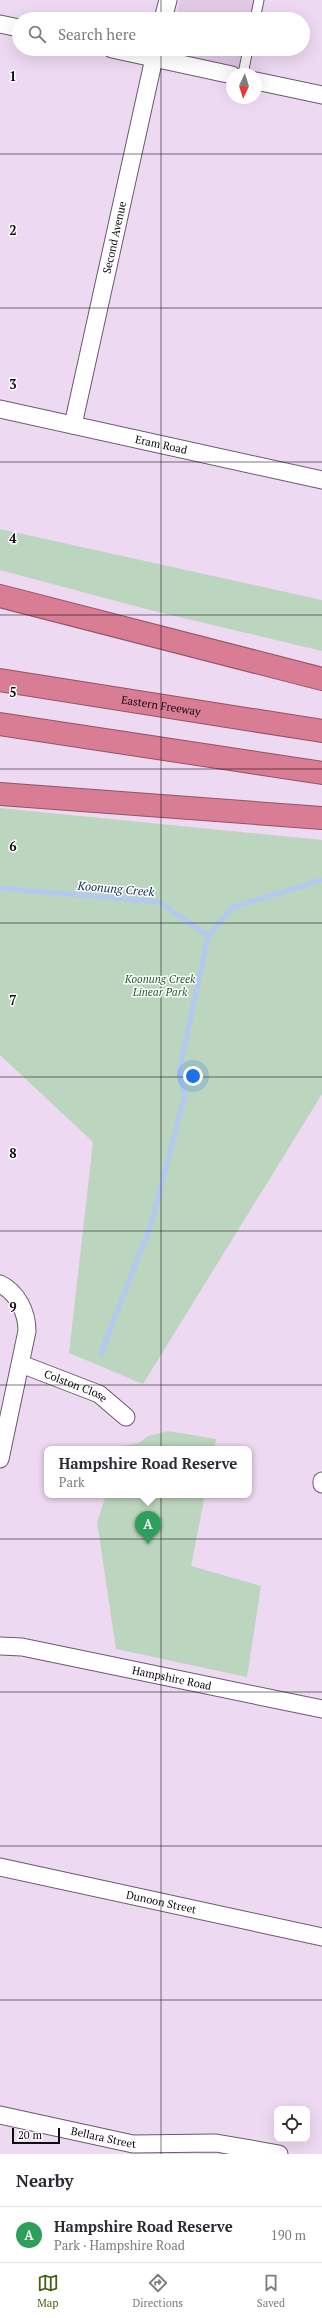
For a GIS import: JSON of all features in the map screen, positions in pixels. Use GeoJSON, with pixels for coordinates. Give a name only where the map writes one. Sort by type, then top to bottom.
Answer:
{"type":"FeatureCollection","features":[{"type":"Feature","properties":{"kind":"highway"},"geometry":{"type":"LineString","coordinates":[[0,596],[322,679]]}},
{"type":"Feature","properties":{"kind":"highway","name":"Eastern Freeway"},"geometry":{"type":"LineString","coordinates":[[0,680],[322,731]]}},
{"type":"Feature","properties":{"kind":"highway"},"geometry":{"type":"LineString","coordinates":[[0,724],[322,773]]}},
{"type":"Feature","properties":{"kind":"highway"},"geometry":{"type":"LineString","coordinates":[[0,794],[322,818]]}},
{"type":"Feature","properties":{"kind":"street"},"geometry":{"type":"LineString","coordinates":[[165,12],[168,0]]}},
{"type":"Feature","properties":{"kind":"street"},"geometry":{"type":"LineString","coordinates":[[0,24],[12,27]]}},
{"type":"Feature","properties":{"kind":"street","name":"Second Avenue"},"geometry":{"type":"LineString","coordinates":[[73,425],[155,56]]}},
{"type":"Feature","properties":{"kind":"street"},"geometry":{"type":"LineString","coordinates":[[162,56],[226,73]]}},
{"type":"Feature","properties":{"kind":"street"},"geometry":{"type":"LineString","coordinates":[[262,82],[322,95]]}},
{"type":"Feature","properties":{"kind":"street","name":"Eram Road"},"geometry":{"type":"LineString","coordinates":[[0,409],[322,480]]}},
{"type":"Feature","properties":{"kind":"street"},"geometry":{"type":"LineString","coordinates":[[0,1284],[14,1295],[26,1317],[27,1339],[0,1459]]}},
{"type":"Feature","properties":{"kind":"street","name":"Colston Close"},"geometry":{"type":"LineString","coordinates":[[21,1364],[99,1394],[126,1417]]}},
{"type":"Feature","properties":{"kind":"street","name":"Hampshire Road"},"geometry":{"type":"LineString","coordinates":[[0,1638],[22,1647]]}},
{"type":"Feature","properties":{"kind":"street","name":"Hampshire Road"},"geometry":{"type":"LineString","coordinates":[[0,1646],[22,1647],[322,1709]]}},
{"type":"Feature","properties":{"kind":"street","name":"Dunoon Street"},"geometry":{"type":"LineString","coordinates":[[0,1867],[322,1937]]}},
{"type":"Feature","properties":{"kind":"street","name":"Bellara Street"},"geometry":{"type":"LineString","coordinates":[[0,2115],[133,2144],[216,2143],[279,2154]]}},
{"type":"Feature","properties":{"kind":"lane"},"geometry":{"type":"LineString","coordinates":[[256,12],[259,0]]}},
{"type":"Feature","properties":{"kind":"lane"},"geometry":{"type":"LineString","coordinates":[[244,68],[247,56]]}},
{"type":"Feature","properties":{"kind":"shaded area"},"geometry":{"type":"Polygon","coordinates":[[[180,0],[264,0],[261,12],[177,12],[180,0]]]}},
{"type":"Feature","properties":{"kind":"shaded area"},"geometry":{"type":"Polygon","coordinates":[[[187,56],[252,56],[249,68],[240,68],[187,56]]]}},
{"type":"Feature","properties":{"kind":"green space"},"geometry":{"type":"Polygon","coordinates":[[[0,529],[322,600],[322,651],[150,610],[0,570],[0,529]]]}},
{"type":"Feature","properties":{"kind":"green space","name":"Koonung Creek Linear Park"},"geometry":{"type":"Polygon","coordinates":[[[0,808],[322,840],[322,1094],[143,1384],[69,1353],[93,1142],[0,1055],[0,808]]]}},
{"type":"Feature","properties":{"kind":"green space"},"geometry":{"type":"Polygon","coordinates":[[[168,1431],[216,1439],[215,1446],[123,1446],[139,1443],[148,1436],[168,1431]]]}},
{"type":"Feature","properties":{"kind":"green space"},"geometry":{"type":"Polygon","coordinates":[[[105,1498],[204,1498],[191,1566],[261,1586],[247,1677],[116,1649],[97,1522],[105,1498]]]}},
{"type":"Feature","properties":{"kind":"waterway","name":"Koonung Creek"},"geometry":{"type":"LineString","coordinates":[[0,888],[159,902],[208,936],[233,907],[322,880]]}},
{"type":"Feature","properties":{"kind":"waterway"},"geometry":{"type":"LineString","coordinates":[[101,1353],[151,1224],[185,1095],[179,1072],[208,936]]}},
{"type":"Feature","properties":{"kind":"place","name":"Hampshire Road Reserve"},"geometry":{"type":"Point","coordinates":[148,1544]}}]}
